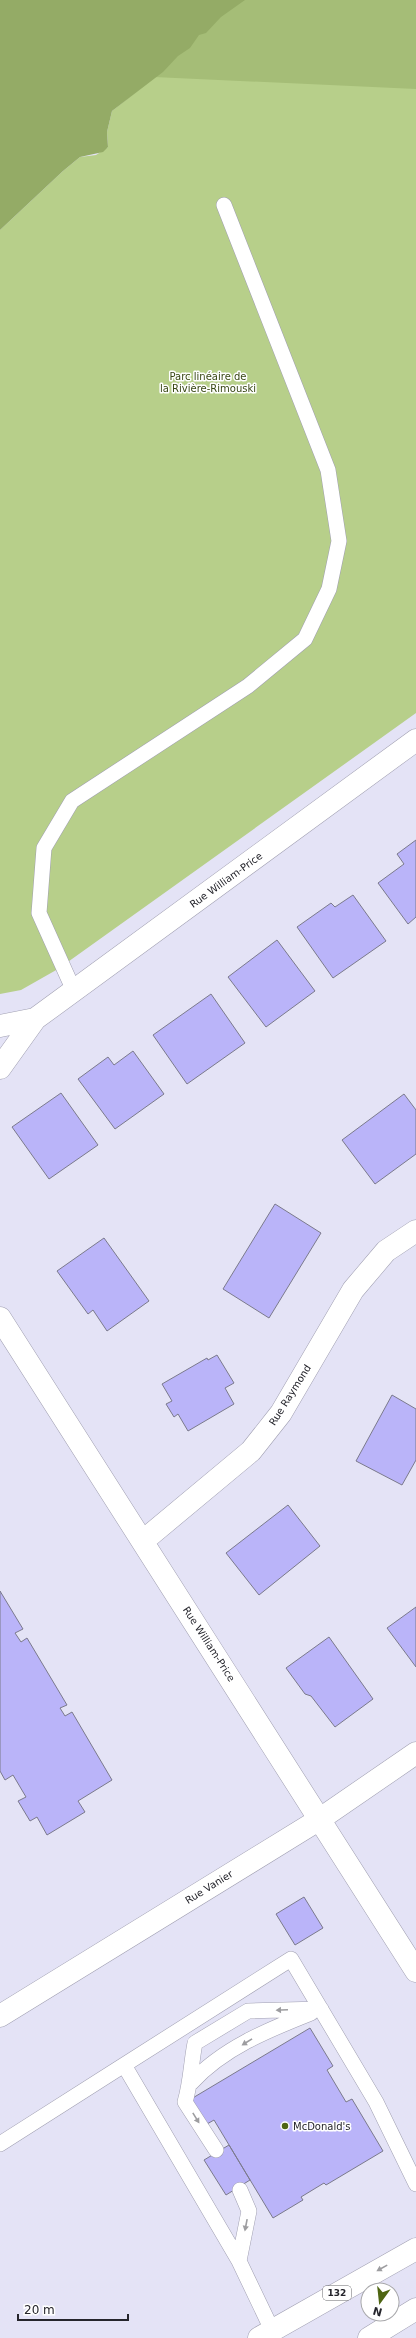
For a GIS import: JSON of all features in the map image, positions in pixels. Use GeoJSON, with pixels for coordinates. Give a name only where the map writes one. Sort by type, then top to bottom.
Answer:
{"type":"FeatureCollection","features":[{"type":"Feature","properties":{"kind":"street","name":"Rue William-Price"},"geometry":{"type":"LineString","coordinates":[[0,1068],[35,1019],[416,740]]}},
{"type":"Feature","properties":{"kind":"street","name":"Rue William-Price"},"geometry":{"type":"LineString","coordinates":[[0,1026],[35,1019]]}},
{"type":"Feature","properties":{"kind":"street","name":"Rue Raymond"},"geometry":{"type":"LineString","coordinates":[[143,1541],[251,1451],[281,1413],[353,1290],[386,1252],[416,1231]]}},
{"type":"Feature","properties":{"kind":"street","name":"Rue William-Price"},"geometry":{"type":"LineString","coordinates":[[0,1318],[416,1971]]}},
{"type":"Feature","properties":{"kind":"street","name":"Rue Vanier"},"geometry":{"type":"LineString","coordinates":[[0,2016],[320,1819],[416,1754]]}},
{"type":"Feature","properties":{"kind":"street","name":"132"},"geometry":{"type":"LineString","coordinates":[[266,2334],[416,2249]]}},
{"type":"Feature","properties":{"kind":"street"},"geometry":{"type":"LineString","coordinates":[[370,2338],[416,2309]]}},
{"type":"Feature","properties":{"kind":"lane"},"geometry":{"type":"LineString","coordinates":[[74,991],[39,913],[44,848],[72,802],[248,686],[305,639],[329,589],[339,541],[328,470],[224,205]]}},
{"type":"Feature","properties":{"kind":"lane"},"geometry":{"type":"LineString","coordinates":[[0,2144],[291,1959],[376,2102],[416,2184]]}},
{"type":"Feature","properties":{"kind":"lane"},"geometry":{"type":"LineString","coordinates":[[216,2150],[185,2102],[191,2083],[191,2063],[195,2043],[248,2011],[321,2009]]}},
{"type":"Feature","properties":{"kind":"lane"},"geometry":{"type":"LineString","coordinates":[[191,2083],[205,2068],[260,2034],[321,2009]]}},
{"type":"Feature","properties":{"kind":"lane"},"geometry":{"type":"LineString","coordinates":[[124,2065],[239,2261],[266,2334]]}},
{"type":"Feature","properties":{"kind":"lane"},"geometry":{"type":"LineString","coordinates":[[239,2261],[249,2211],[240,2190]]}},
{"type":"Feature","properties":{"kind":"green space","name":"Parc linéaire de la Rivière-Rimouski"},"geometry":{"type":"Polygon","coordinates":[[[416,0],[416,713],[58,969],[21,990],[0,994],[0,230],[80,157],[96,155],[108,147],[107,132],[112,111],[156,76],[416,0]]]}},
{"type":"Feature","properties":{"kind":"shaded area"},"geometry":{"type":"Polygon","coordinates":[[[0,0],[245,0],[221,17],[206,33],[199,35],[190,48],[178,56],[163,72],[112,111],[107,132],[108,147],[103,152],[80,157],[0,230],[0,0]]]}},
{"type":"Feature","properties":{"kind":"shaded area"},"geometry":{"type":"Polygon","coordinates":[[[231,0],[416,0],[416,89],[154,77],[231,0]]]}},
{"type":"Feature","properties":{"kind":"building"},"geometry":{"type":"Polygon","coordinates":[[[416,840],[416,917],[408,924],[378,883],[404,864],[397,854],[416,840]]]}},
{"type":"Feature","properties":{"kind":"building"},"geometry":{"type":"Polygon","coordinates":[[[353,895],[386,941],[333,978],[297,927],[331,903],[335,907],[353,895]]]}},
{"type":"Feature","properties":{"kind":"building"},"geometry":{"type":"Polygon","coordinates":[[[277,940],[315,991],[266,1027],[228,977],[277,940]]]}},
{"type":"Feature","properties":{"kind":"building"},"geometry":{"type":"Polygon","coordinates":[[[211,994],[245,1043],[187,1084],[153,1035],[211,994]]]}},
{"type":"Feature","properties":{"kind":"building"},"geometry":{"type":"Polygon","coordinates":[[[133,1051],[164,1094],[115,1129],[78,1079],[108,1057],[114,1065],[133,1051]]]}},
{"type":"Feature","properties":{"kind":"building"},"geometry":{"type":"Polygon","coordinates":[[[61,1093],[98,1145],[49,1179],[12,1127],[61,1093]]]}},
{"type":"Feature","properties":{"kind":"building"},"geometry":{"type":"Polygon","coordinates":[[[404,1094],[416,1110],[416,1154],[375,1184],[342,1140],[404,1094]]]}},
{"type":"Feature","properties":{"kind":"building"},"geometry":{"type":"Polygon","coordinates":[[[275,1204],[321,1233],[269,1318],[223,1289],[275,1204]]]}},
{"type":"Feature","properties":{"kind":"building"},"geometry":{"type":"Polygon","coordinates":[[[104,1238],[149,1301],[107,1331],[93,1310],[88,1314],[57,1271],[104,1238]]]}},
{"type":"Feature","properties":{"kind":"building"},"geometry":{"type":"Polygon","coordinates":[[[217,1355],[234,1383],[225,1388],[234,1404],[188,1431],[178,1414],[174,1417],[166,1404],[172,1401],[162,1384],[207,1358],[208,1360],[217,1355]]]}},
{"type":"Feature","properties":{"kind":"building"},"geometry":{"type":"Polygon","coordinates":[[[392,1395],[416,1409],[416,1460],[402,1485],[356,1461],[392,1395]]]}},
{"type":"Feature","properties":{"kind":"building"},"geometry":{"type":"Polygon","coordinates":[[[288,1505],[320,1546],[259,1595],[226,1553],[288,1505]]]}},
{"type":"Feature","properties":{"kind":"building"},"geometry":{"type":"Polygon","coordinates":[[[0,1591],[23,1629],[15,1633],[21,1642],[27,1638],[67,1705],[60,1708],[65,1716],[72,1712],[112,1780],[78,1801],[85,1812],[47,1835],[37,1817],[30,1821],[18,1801],[26,1797],[13,1775],[5,1780],[0,1771],[0,1591]]]}},
{"type":"Feature","properties":{"kind":"building"},"geometry":{"type":"Polygon","coordinates":[[[416,1607],[416,1667],[387,1628],[416,1607]]]}},
{"type":"Feature","properties":{"kind":"building"},"geometry":{"type":"Polygon","coordinates":[[[329,1637],[373,1699],[335,1727],[311,1696],[305,1694],[286,1668],[329,1637]]]}},
{"type":"Feature","properties":{"kind":"building"},"geometry":{"type":"Polygon","coordinates":[[[304,1897],[323,1928],[295,1945],[276,1914],[304,1897]]]}},
{"type":"Feature","properties":{"kind":"building"},"geometry":{"type":"Polygon","coordinates":[[[310,2028],[333,2066],[327,2070],[346,2102],[352,2099],[383,2151],[326,2185],[324,2183],[301,2197],[303,2200],[273,2218],[214,2120],[207,2124],[191,2099],[310,2028]]]}},
{"type":"Feature","properties":{"kind":"building"},"geometry":{"type":"Polygon","coordinates":[[[229,2145],[250,2180],[226,2195],[204,2160],[229,2145]]]}},
{"type":"Feature","properties":{"kind":"place","name":"McDonald's"},"geometry":{"type":"Point","coordinates":[285,2126]}}]}
